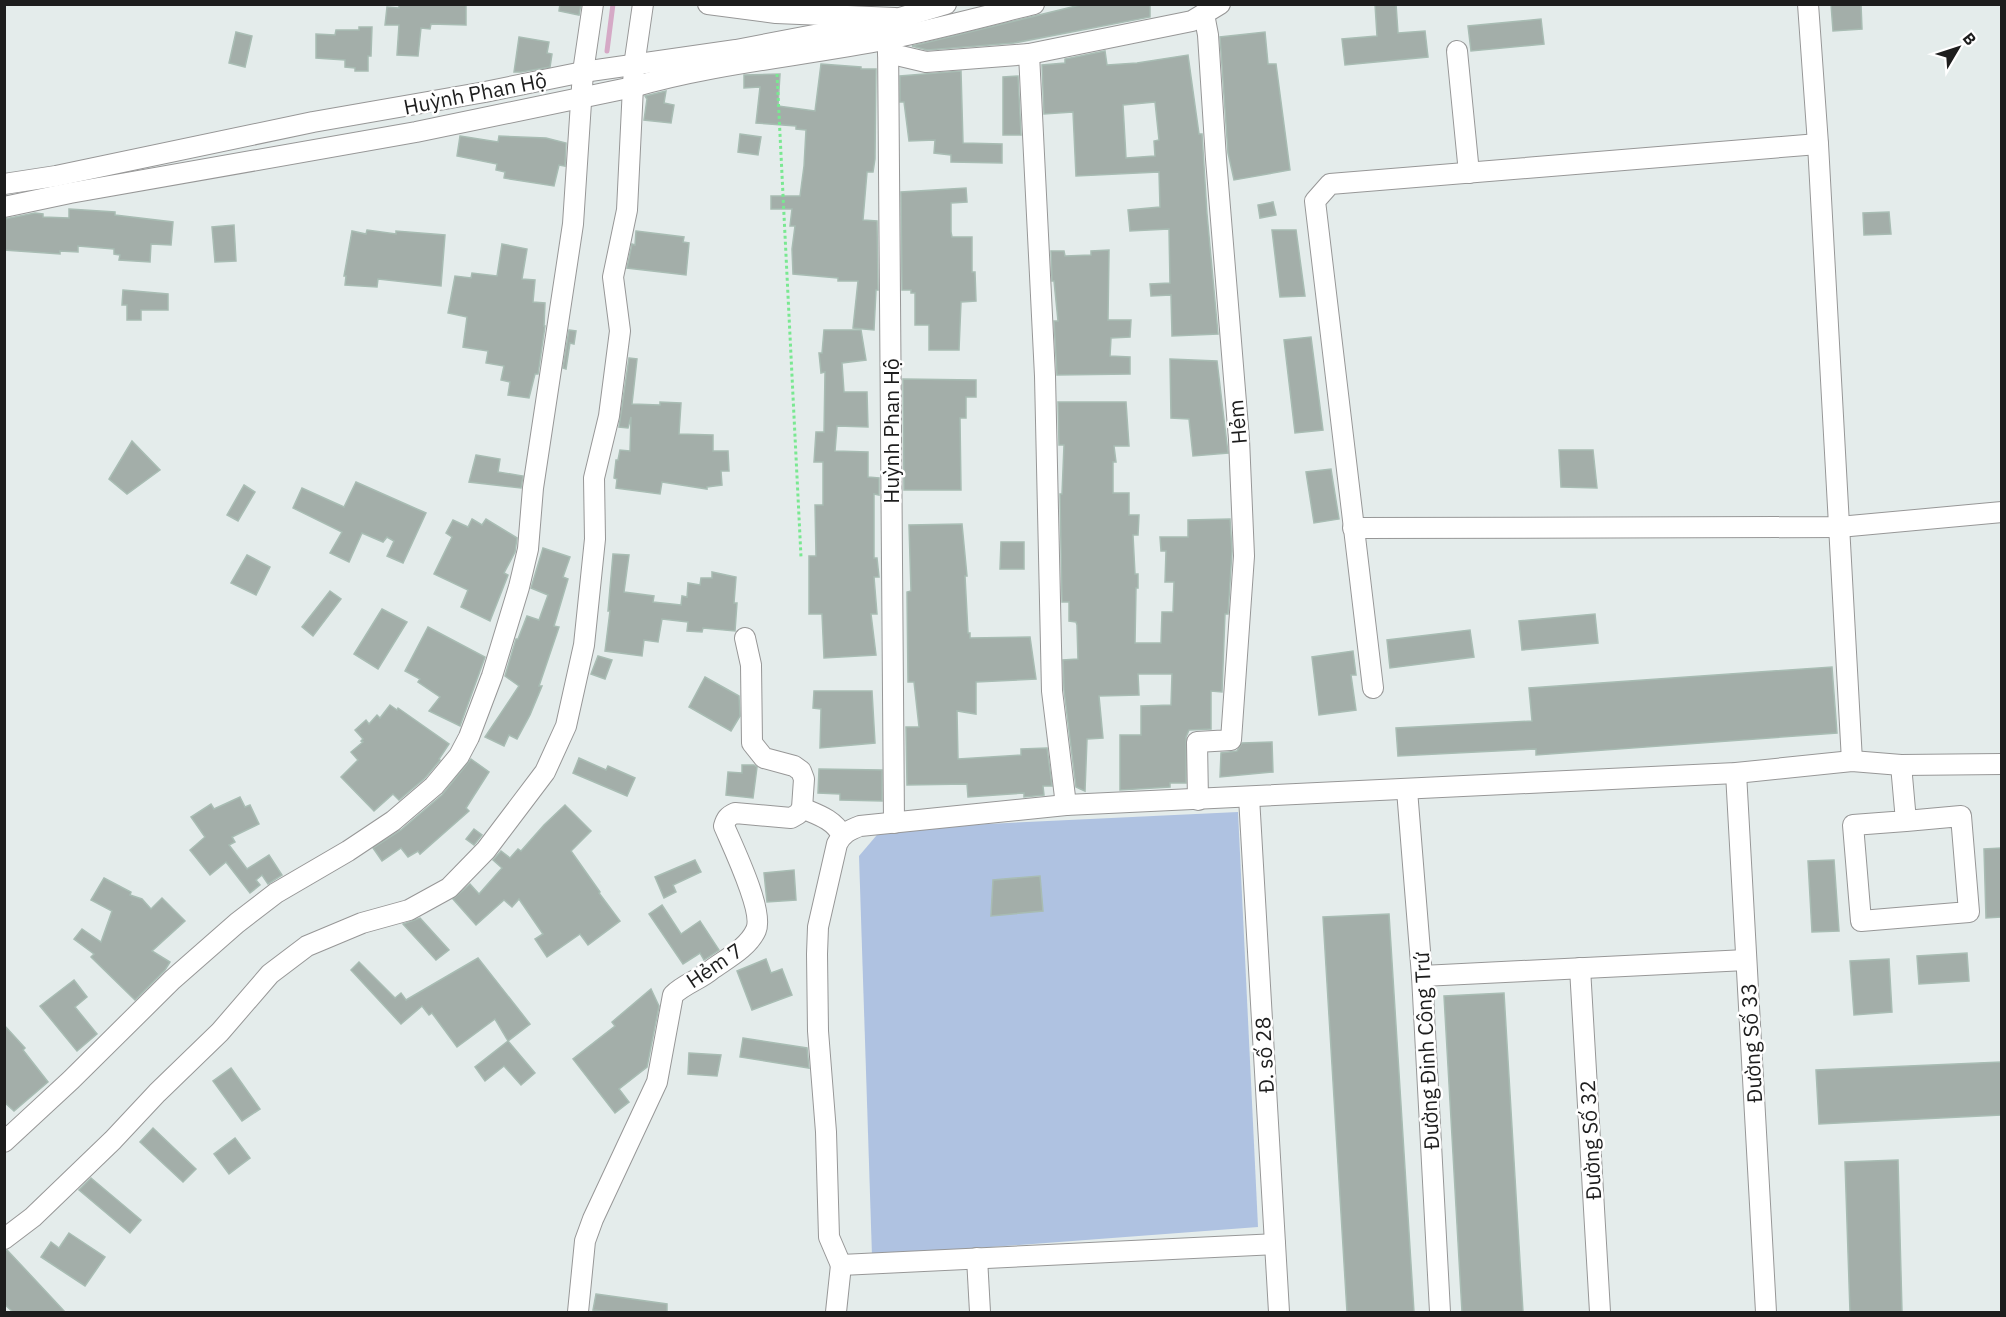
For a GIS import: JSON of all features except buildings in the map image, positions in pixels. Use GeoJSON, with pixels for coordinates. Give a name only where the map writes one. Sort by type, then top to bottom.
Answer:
{"type":"FeatureCollection","features":[{"type":"Feature","properties":{"kind":"street"},"geometry":{"type":"LineString","coordinates":[[4,1142],[71,1080],[172,980],[237,923],[276,893],[348,851],[393,821],[434,786],[459,756],[469,737],[492,676],[528,549],[533,488],[573,224],[583,72],[592,4]]}},
{"type":"Feature","properties":{"kind":"street"},"geometry":{"type":"LineString","coordinates":[[4,1239],[33,1217],[112,1140],[220,1032],[270,974],[307,946],[362,923],[409,910],[449,888],[486,850],[545,772],[566,726],[584,645],[595,539],[594,478],[609,416],[620,331],[612,277],[627,210],[634,66],[643,4]]}},
{"type":"Feature","properties":{"kind":"street"},"geometry":{"type":"LineString","coordinates":[[708,4],[895,18],[890,38],[926,62],[1029,54],[1192,21],[1212,9]]}},
{"type":"Feature","properties":{"kind":"street","name":"Huỳnh Phan Hộ"},"geometry":{"type":"LineString","coordinates":[[4,184],[67,174],[313,122],[485,92],[583,72],[736,50],[890,38],[946,4]]}},
{"type":"Feature","properties":{"kind":"street","name":"Huỳnh Phan Hộ"},"geometry":{"type":"LineString","coordinates":[[4,207],[70,193],[416,132],[659,80],[890,38],[1034,4]]}},
{"type":"Feature","properties":{"kind":"street"},"geometry":{"type":"LineString","coordinates":[[1808,4],[1818,144],[1852,761]]}},
{"type":"Feature","properties":{"kind":"street","name":"Hẻm"},"geometry":{"type":"LineString","coordinates":[[1198,800],[1197,742],[1231,740],[1244,556],[1239,439],[1218,195],[1208,35],[1212,9]]}},
{"type":"Feature","properties":{"kind":"street","name":"Huỳnh Phan Hộ"},"geometry":{"type":"LineString","coordinates":[[890,38],[894,823]]}},
{"type":"Feature","properties":{"kind":"street"},"geometry":{"type":"LineString","coordinates":[[1457,51],[1469,173]]}},
{"type":"Feature","properties":{"kind":"street"},"geometry":{"type":"LineString","coordinates":[[1029,54],[1045,376],[1052,691],[1066,805]]}},
{"type":"Feature","properties":{"kind":"street"},"geometry":{"type":"LineString","coordinates":[[1373,688],[1315,201],[1330,184],[1818,144]]}},
{"type":"Feature","properties":{"kind":"street"},"geometry":{"type":"LineString","coordinates":[[1353,528],[1839,527],[2001,512]]}},
{"type":"Feature","properties":{"kind":"street"},"geometry":{"type":"LineString","coordinates":[[745,638],[751,665],[752,743],[764,758],[794,766],[801,771],[804,779],[802,808],[829,820],[837,826],[842,835]]}},
{"type":"Feature","properties":{"kind":"street"},"geometry":{"type":"LineString","coordinates":[[836,1312],[841,1266],[829,1237],[826,1132],[818,1031],[817,954],[818,927],[837,844],[842,835],[852,829],[861,826],[1066,805],[1736,773],[1852,761],[1901,765],[2001,764]]}},
{"type":"Feature","properties":{"kind":"street"},"geometry":{"type":"LineString","coordinates":[[1901,765],[1906,821]]}},
{"type":"Feature","properties":{"kind":"street","name":"Đường Số 33"},"geometry":{"type":"LineString","coordinates":[[1736,773],[1766,1312]]}},
{"type":"Feature","properties":{"kind":"street","name":"Đường Đinh Công Trứ"},"geometry":{"type":"LineString","coordinates":[[1407,790],[1422,976],[1440,1312]]}},
{"type":"Feature","properties":{"kind":"street","name":"Đ. số 28"},"geometry":{"type":"LineString","coordinates":[[1249,797],[1279,1312]]}},
{"type":"Feature","properties":{"kind":"street","name":"Hẻm 7"},"geometry":{"type":"LineString","coordinates":[[578,1312],[585,1241],[657,1082],[673,995],[747,944],[756,930],[758,918],[754,902],[724,826],[725,820],[735,813],[791,818],[802,808]]}},
{"type":"Feature","properties":{"kind":"street"},"geometry":{"type":"LineString","coordinates":[[1961,816],[1969,912],[1861,921],[1853,825],[1906,821],[1961,816]]}},
{"type":"Feature","properties":{"kind":"street"},"geometry":{"type":"LineString","coordinates":[[1422,976],[1746,960]]}},
{"type":"Feature","properties":{"kind":"street","name":"Đường Số 32"},"geometry":{"type":"LineString","coordinates":[[1580,968],[1600,1312]]}},
{"type":"Feature","properties":{"kind":"street"},"geometry":{"type":"LineString","coordinates":[[841,1266],[1275,1244]]}},
{"type":"Feature","properties":{"kind":"street"},"geometry":{"type":"LineString","coordinates":[[977,1258],[980,1312]]}},
{"type":"Feature","properties":{"kind":"path"},"geometry":{"type":"LineString","coordinates":[[777,57],[801,557]]}},
{"type":"Feature","properties":{"kind":"shaded area"},"geometry":{"type":"Polygon","coordinates":[[[1238,812],[1258,1227],[872,1256],[859,856],[882,829],[1238,812]]]}},
{"type":"Feature","properties":{"kind":"waterway"},"geometry":{"type":"LineString","coordinates":[[607,51],[613,4]]}}]}
